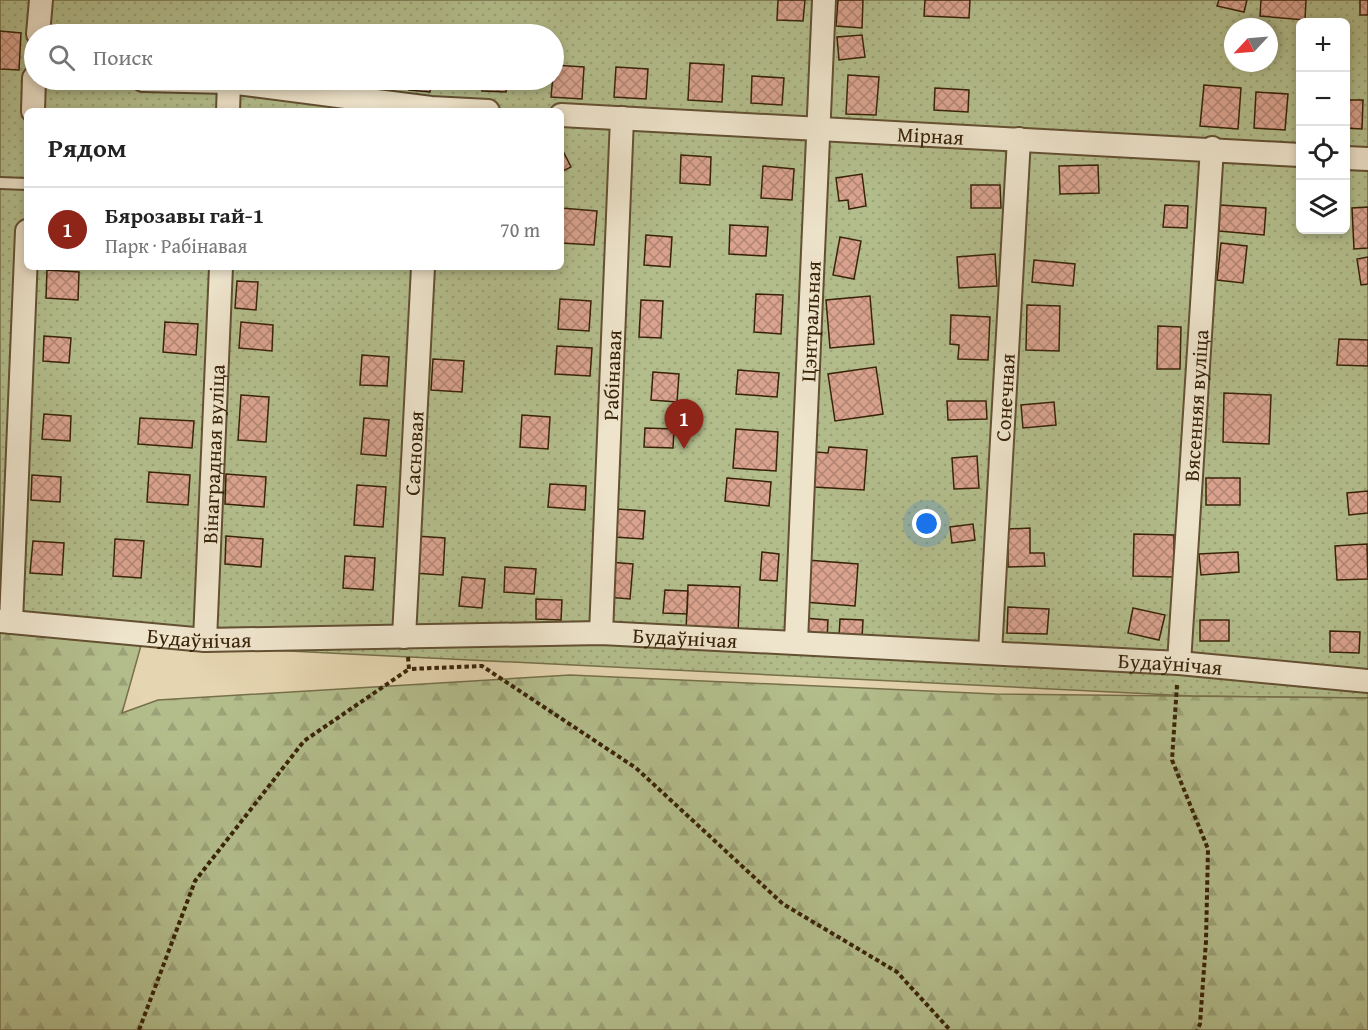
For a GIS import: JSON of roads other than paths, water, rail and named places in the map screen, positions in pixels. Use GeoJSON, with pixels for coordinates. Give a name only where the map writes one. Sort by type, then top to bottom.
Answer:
{"type":"FeatureCollection","features":[{"type":"Feature","properties":{"kind":"street"},"geometry":{"type":"LineString","coordinates":[[39,24],[41,0]]}},
{"type":"Feature","properties":{"kind":"street","name":"Цэнтральная"},"geometry":{"type":"LineString","coordinates":[[796,642],[824,0]]}},
{"type":"Feature","properties":{"kind":"street"},"geometry":{"type":"LineString","coordinates":[[33,108],[34,90]]}},
{"type":"Feature","properties":{"kind":"street"},"geometry":{"type":"LineString","coordinates":[[228,108],[229,90]]}},
{"type":"Feature","properties":{"kind":"street"},"geometry":{"type":"LineString","coordinates":[[287,90],[417,108]]}},
{"type":"Feature","properties":{"kind":"street","name":"Мірная"},"geometry":{"type":"LineString","coordinates":[[564,115],[1212,148],[1296,155]]}},
{"type":"Feature","properties":{"kind":"street","name":"Рабінавая"},"geometry":{"type":"LineString","coordinates":[[601,633],[622,118]]}},
{"type":"Feature","properties":{"kind":"street","name":"Сонечная"},"geometry":{"type":"LineString","coordinates":[[990,653],[1019,140]]}},
{"type":"Feature","properties":{"kind":"street","name":"Вясенняя вуліца"},"geometry":{"type":"LineString","coordinates":[[1179,663],[1212,148]]}},
{"type":"Feature","properties":{"kind":"street"},"geometry":{"type":"LineString","coordinates":[[1350,158],[1368,159]]}},
{"type":"Feature","properties":{"kind":"street"},"geometry":{"type":"LineString","coordinates":[[6,622],[25,270]]}},
{"type":"Feature","properties":{"kind":"street","name":"Вінаградная вуліца"},"geometry":{"type":"LineString","coordinates":[[205,640],[221,270]]}},
{"type":"Feature","properties":{"kind":"street","name":"Сасновая"},"geometry":{"type":"LineString","coordinates":[[404,637],[423,270]]}},
{"type":"Feature","properties":{"kind":"street","name":"Будаўнічая"},"geometry":{"type":"LineString","coordinates":[[6,622],[205,640],[601,633],[1179,663],[1368,681]]}},
{"type":"Feature","properties":{"kind":"lane"},"geometry":{"type":"LineString","coordinates":[[0,183],[24,184]]}},
{"type":"Feature","properties":{"kind":"place","name":"Бярозавы гай-1"},"geometry":{"type":"Point","coordinates":[684,449]}}]}
